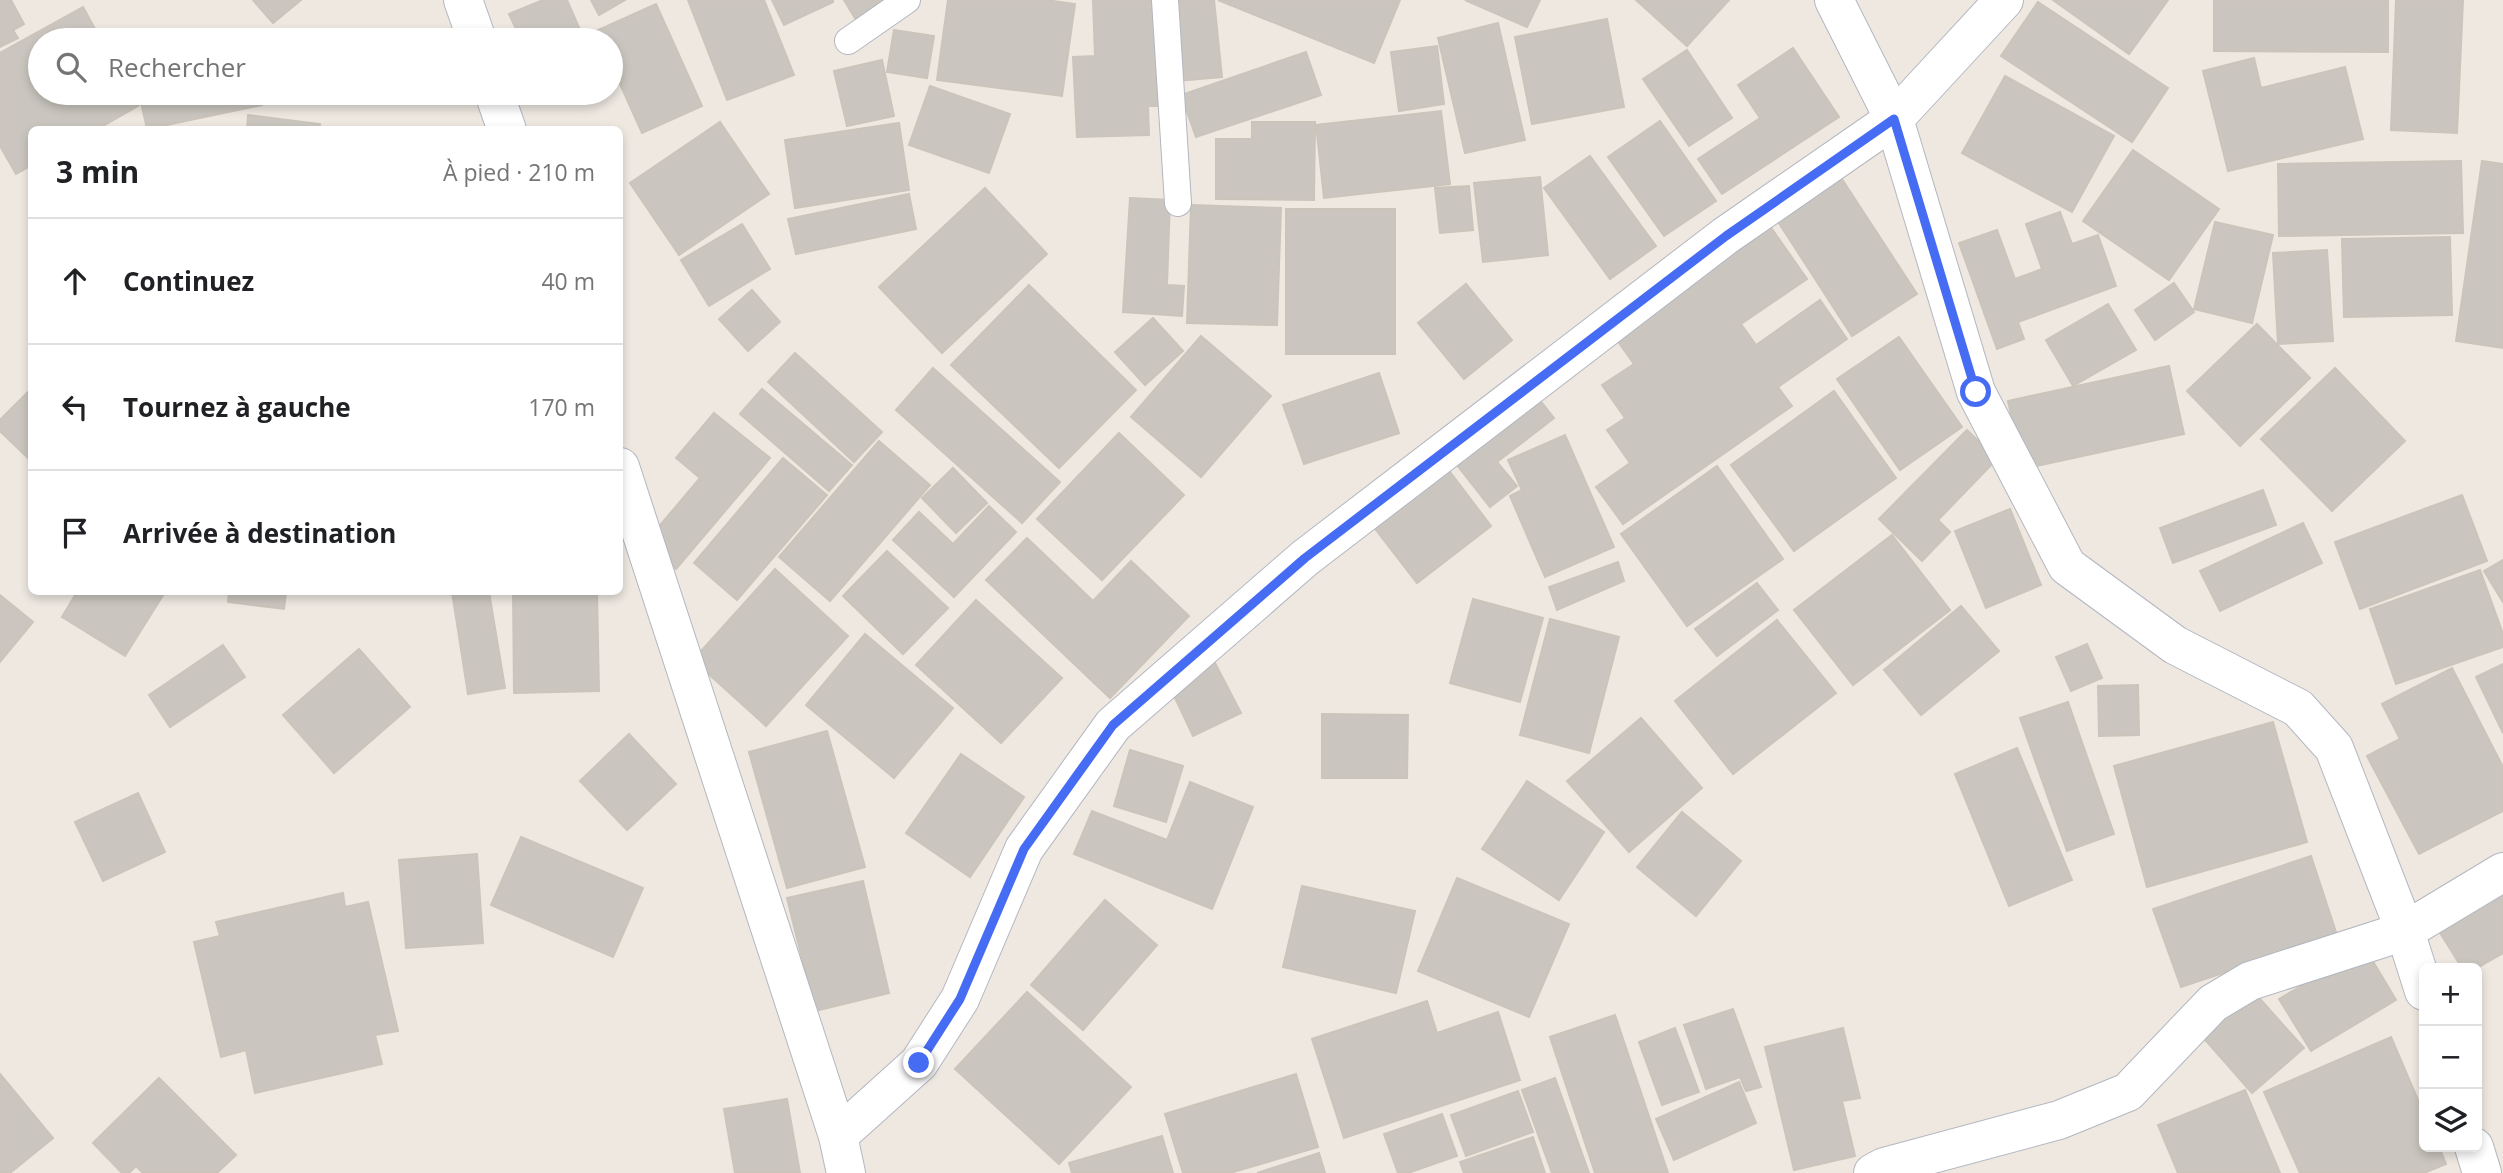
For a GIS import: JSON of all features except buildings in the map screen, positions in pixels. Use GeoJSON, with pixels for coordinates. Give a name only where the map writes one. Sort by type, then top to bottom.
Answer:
{"type":"FeatureCollection","features":[{"type":"Feature","properties":{"kind":"street"},"geometry":{"type":"LineString","coordinates":[[463,0],[473,28]]}},
{"type":"Feature","properties":{"kind":"street"},"geometry":{"type":"LineString","coordinates":[[1834,0],[1894,119],[1976,392],[2067,566],[2175,645],[2298,708],[2334,748],[2405,931],[2419,975]]}},
{"type":"Feature","properties":{"kind":"street"},"geometry":{"type":"LineString","coordinates":[[838,1136],[919,1063],[960,999],[1024,849],[1113,725],[1316,549],[1726,236],[1894,119],[2004,0]]}},
{"type":"Feature","properties":{"kind":"street"},"geometry":{"type":"LineString","coordinates":[[498,105],[506,126]]}},
{"type":"Feature","properties":{"kind":"street"},"geometry":{"type":"LineString","coordinates":[[623,476],[838,1136],[846,1173]]}},
{"type":"Feature","properties":{"kind":"street"},"geometry":{"type":"LineString","coordinates":[[1874,1173],[1884,1167],[2059,1120],[2128,1092],[2213,1003],[2250,981],[2405,931],[2503,872]]}},
{"type":"Feature","properties":{"kind":"street"},"geometry":{"type":"LineString","coordinates":[[2476,1152],[2482,1173]]}},
{"type":"Feature","properties":{"kind":"lane"},"geometry":{"type":"LineString","coordinates":[[848,41],[906,0]]}},
{"type":"Feature","properties":{"kind":"lane"},"geometry":{"type":"LineString","coordinates":[[1165,0],[1178,203]]}},
{"type":"Feature","properties":{"kind":"route"},"geometry":{"type":"LineString","coordinates":[[919,1063],[960,999],[1024,849],[1113,725],[1305,558],[1726,236],[1894,119],[1976,392]]}}]}
